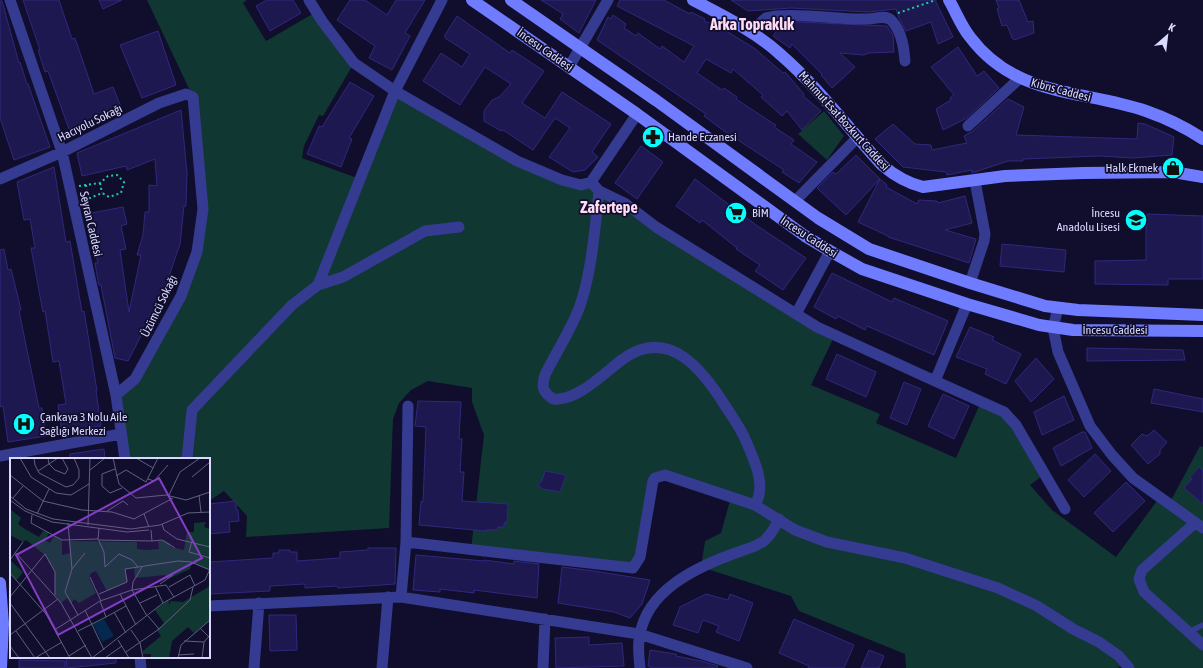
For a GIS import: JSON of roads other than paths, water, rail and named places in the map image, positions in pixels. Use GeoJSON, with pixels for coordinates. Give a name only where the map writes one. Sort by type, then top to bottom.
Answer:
{"type":"FeatureCollection","features":[{"type":"Feature","properties":{"kind":"main road","name":"İncesu Caddesi"},"geometry":{"type":"LineString","coordinates":[[472,0],[637,114],[805,236],[862,269],[967,304],[1053,328],[1073,330],[1203,331]]}},
{"type":"Feature","properties":{"kind":"main road","name":"İncesu Caddesi"},"geometry":{"type":"LineString","coordinates":[[511,0],[581,47],[836,230],[869,249],[970,283],[1058,308],[1203,314]]}},
{"type":"Feature","properties":{"kind":"main road","name":"Mahmut Esat Bozkurt Caddesi"},"geometry":{"type":"LineString","coordinates":[[693,0],[750,32],[780,54],[798,70],[882,165],[894,175],[914,185],[923,187],[1005,176],[1083,173],[1173,172],[1203,177]]}},
{"type":"Feature","properties":{"kind":"main road","name":"Kıbrıs Caddesi"},"geometry":{"type":"LineString","coordinates":[[949,0],[969,37],[980,50],[995,62],[1020,78],[1055,91],[1145,111],[1188,128],[1203,139]]}},
{"type":"Feature","properties":{"kind":"main road"},"geometry":{"type":"LineString","coordinates":[[0,583],[7,623],[1,668]]}},
{"type":"Feature","properties":{"kind":"street","name":"Seyran Caddesi"},"geometry":{"type":"LineString","coordinates":[[10,0],[62,152],[116,394],[125,458]]}},
{"type":"Feature","properties":{"kind":"street"},"geometry":{"type":"LineString","coordinates":[[309,0],[322,21],[354,62],[395,91],[517,160],[562,180],[581,185],[591,182],[637,114]]}},
{"type":"Feature","properties":{"kind":"street"},"geometry":{"type":"LineString","coordinates":[[318,285],[395,91],[442,0]]}},
{"type":"Feature","properties":{"kind":"street"},"geometry":{"type":"LineString","coordinates":[[568,66],[581,47],[608,0]]}},
{"type":"Feature","properties":{"kind":"street"},"geometry":{"type":"LineString","coordinates":[[750,32],[766,18],[776,16],[866,19],[886,17],[892,21],[899,32],[904,47],[905,61]]}},
{"type":"Feature","properties":{"kind":"street"},"geometry":{"type":"LineString","coordinates":[[968,126],[1020,78]]}},
{"type":"Feature","properties":{"kind":"street","name":"Hacıyolu Sokağı"},"geometry":{"type":"LineString","coordinates":[[0,179],[62,152],[159,103],[186,94],[193,97]]}},
{"type":"Feature","properties":{"kind":"street","name":"Üzümcü Sokağı"},"geometry":{"type":"LineString","coordinates":[[116,394],[135,379],[181,296],[197,252],[203,209],[193,97]]}},
{"type":"Feature","properties":{"kind":"street"},"geometry":{"type":"LineString","coordinates":[[795,201],[857,138]]}},
{"type":"Feature","properties":{"kind":"street"},"geometry":{"type":"LineString","coordinates":[[970,283],[985,234],[975,181]]}},
{"type":"Feature","properties":{"kind":"street"},"geometry":{"type":"LineString","coordinates":[[591,182],[599,191],[626,204],[656,227],[751,284],[817,327],[1004,412],[1016,425],[1065,509]]}},
{"type":"Feature","properties":{"kind":"street"},"geometry":{"type":"LineString","coordinates":[[599,191],[594,236],[584,290],[576,316],[545,375],[542,383],[543,389],[553,399],[567,398],[593,384],[625,358],[641,350],[653,346],[664,347],[677,353],[699,369],[713,386],[744,437],[752,455],[760,484],[760,494],[755,505]]}},
{"type":"Feature","properties":{"kind":"street"},"geometry":{"type":"LineString","coordinates":[[187,458],[192,410],[292,305],[318,285],[342,277],[425,231],[459,227]]}},
{"type":"Feature","properties":{"kind":"street"},"geometry":{"type":"LineString","coordinates":[[796,314],[830,251]]}},
{"type":"Feature","properties":{"kind":"street"},"geometry":{"type":"LineString","coordinates":[[934,381],[967,304]]}},
{"type":"Feature","properties":{"kind":"street"},"geometry":{"type":"LineString","coordinates":[[1058,308],[1053,328],[1058,352],[1090,426],[1112,455],[1134,478],[1199,526],[1142,570],[1139,579],[1144,592],[1203,645]]}},
{"type":"Feature","properties":{"kind":"street"},"geometry":{"type":"LineString","coordinates":[[401,597],[406,542],[408,406]]}},
{"type":"Feature","properties":{"kind":"street"},"geometry":{"type":"LineString","coordinates":[[0,456],[122,434]]}},
{"type":"Feature","properties":{"kind":"street"},"geometry":{"type":"LineString","coordinates":[[406,542],[629,569],[636,565],[640,557],[652,481],[655,478],[665,475],[755,505],[795,530],[827,542],[905,558],[998,588],[1037,606],[1074,629],[1099,642],[1119,656],[1129,668]]}},
{"type":"Feature","properties":{"kind":"street"},"geometry":{"type":"LineString","coordinates":[[640,668],[640,634],[652,606],[671,586],[687,575],[712,562],[760,545],[772,533],[779,519]]}},
{"type":"Feature","properties":{"kind":"street"},"geometry":{"type":"LineString","coordinates":[[210,606],[388,596],[401,597],[640,634],[747,668]]}},
{"type":"Feature","properties":{"kind":"street"},"geometry":{"type":"LineString","coordinates":[[382,668],[388,596]]}},
{"type":"Feature","properties":{"kind":"street"},"geometry":{"type":"LineString","coordinates":[[254,668],[259,603]]}},
{"type":"Feature","properties":{"kind":"street"},"geometry":{"type":"LineString","coordinates":[[543,668],[545,619]]}},
{"type":"Feature","properties":{"kind":"street"},"geometry":{"type":"LineString","coordinates":[[140,658],[141,668]]}},
{"type":"Feature","properties":{"kind":"lane"},"geometry":{"type":"LineString","coordinates":[[1189,632],[1203,625]]}},
{"type":"Feature","properties":{"kind":"place","name":"Hande Eczanesi"},"geometry":{"type":"Point","coordinates":[653,137]}},
{"type":"Feature","properties":{"kind":"place","name":"Halk Ekmek"},"geometry":{"type":"Point","coordinates":[1173,168]}},
{"type":"Feature","properties":{"kind":"place","name":"BİM"},"geometry":{"type":"Point","coordinates":[736,213]}},
{"type":"Feature","properties":{"kind":"place","name":"İncesu Anadolu Lisesi"},"geometry":{"type":"Point","coordinates":[1136,220]}},
{"type":"Feature","properties":{"kind":"place","name":"Çankaya 3 Nolu Aile Sağlığı Merkezi"},"geometry":{"type":"Point","coordinates":[24,424]}},
{"type":"Feature","properties":{"kind":"district","name":"Arka Topraklık"},"geometry":{"type":"Point","coordinates":[752,24]}},
{"type":"Feature","properties":{"kind":"district","name":"Zafertepe"},"geometry":{"type":"Point","coordinates":[609,207]}}]}
